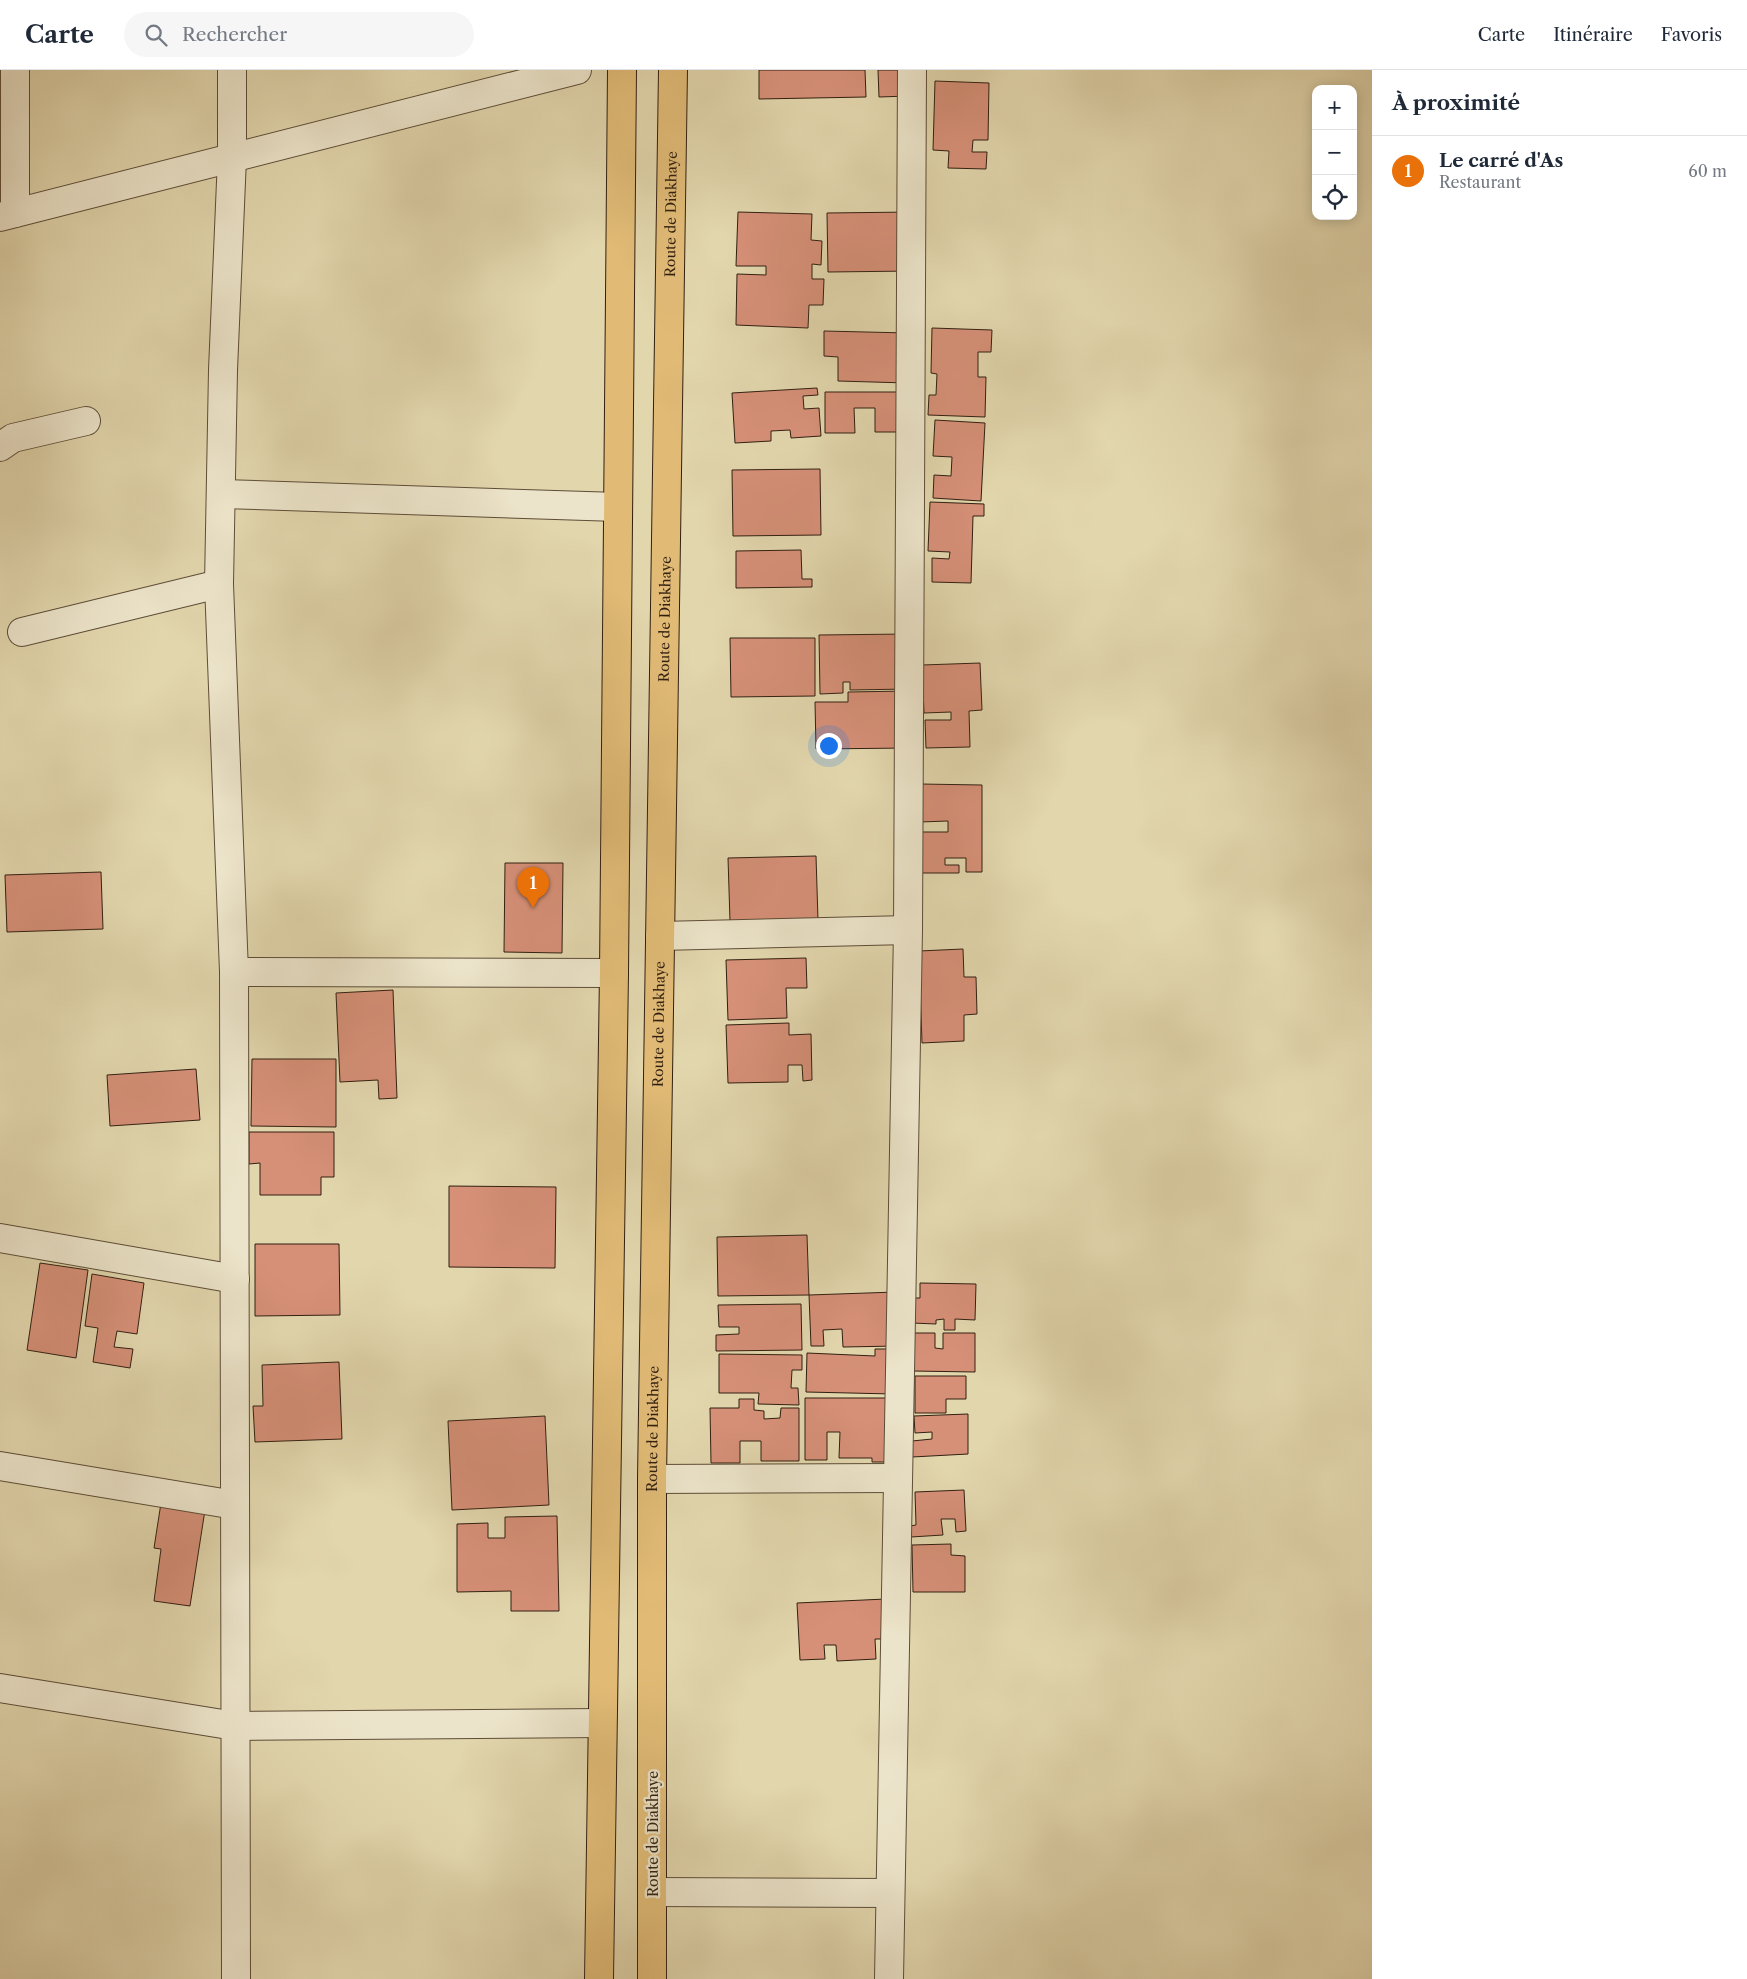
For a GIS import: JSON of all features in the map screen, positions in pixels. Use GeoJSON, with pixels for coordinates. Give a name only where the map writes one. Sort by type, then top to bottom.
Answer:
{"type":"FeatureCollection","features":[{"type":"Feature","properties":{"kind":"main road"},"geometry":{"type":"LineString","coordinates":[[599,1979],[614,973],[622,70]]}},
{"type":"Feature","properties":{"kind":"main road","name":"Route de Diakhaye"},"geometry":{"type":"LineString","coordinates":[[652,1979],[652,1479],[673,70]]}},
{"type":"Feature","properties":{"kind":"street"},"geometry":{"type":"LineString","coordinates":[[14,70],[8,215],[577,70]]}},
{"type":"Feature","properties":{"kind":"street"},"geometry":{"type":"LineString","coordinates":[[232,70],[232,158],[223,370],[219,584],[234,972],[236,1979]]}},
{"type":"Feature","properties":{"kind":"street"},"geometry":{"type":"LineString","coordinates":[[889,1979],[908,930],[912,70]]}},
{"type":"Feature","properties":{"kind":"street"},"geometry":{"type":"LineString","coordinates":[[0,447],[13,438],[86,421]]}},
{"type":"Feature","properties":{"kind":"street"},"geometry":{"type":"LineString","coordinates":[[222,494],[618,507]]}},
{"type":"Feature","properties":{"kind":"street"},"geometry":{"type":"LineString","coordinates":[[22,632],[219,584]]}},
{"type":"Feature","properties":{"kind":"street"},"geometry":{"type":"LineString","coordinates":[[660,936],[908,930]]}},
{"type":"Feature","properties":{"kind":"street"},"geometry":{"type":"LineString","coordinates":[[234,972],[614,973]]}},
{"type":"Feature","properties":{"kind":"street"},"geometry":{"type":"LineString","coordinates":[[0,1238],[235,1279]]}},
{"type":"Feature","properties":{"kind":"street"},"geometry":{"type":"LineString","coordinates":[[0,1466],[235,1506]]}},
{"type":"Feature","properties":{"kind":"street"},"geometry":{"type":"LineString","coordinates":[[652,1479],[898,1478]]}},
{"type":"Feature","properties":{"kind":"street"},"geometry":{"type":"LineString","coordinates":[[1,1692],[235,1726],[602,1723]]}},
{"type":"Feature","properties":{"kind":"street"},"geometry":{"type":"LineString","coordinates":[[653,1892],[890,1893]]}},
{"type":"Feature","properties":{"kind":"building"},"geometry":{"type":"Polygon","coordinates":[[[759,70],[865,70],[866,97],[759,99],[759,70]]]}},
{"type":"Feature","properties":{"kind":"building"},"geometry":{"type":"Polygon","coordinates":[[[878,70],[908,70],[908,96],[879,97],[878,70]]]}},
{"type":"Feature","properties":{"kind":"building"},"geometry":{"type":"Polygon","coordinates":[[[935,81],[989,83],[988,140],[973,140],[972,152],[987,152],[986,169],[948,168],[949,151],[933,150],[935,81]]]}},
{"type":"Feature","properties":{"kind":"building"},"geometry":{"type":"Polygon","coordinates":[[[738,212],[812,214],[811,240],[822,241],[821,265],[812,264],[812,279],[824,279],[823,305],[809,305],[808,328],[736,325],[737,274],[766,275],[766,266],[736,266],[738,212]]]}},
{"type":"Feature","properties":{"kind":"building"},"geometry":{"type":"Polygon","coordinates":[[[912,212],[913,271],[828,272],[827,213],[912,212]]]}},
{"type":"Feature","properties":{"kind":"building"},"geometry":{"type":"Polygon","coordinates":[[[932,328],[992,330],[991,352],[978,352],[978,377],[986,377],[985,417],[928,415],[929,395],[936,395],[937,374],[931,373],[932,328]]]}},
{"type":"Feature","properties":{"kind":"building"},"geometry":{"type":"Polygon","coordinates":[[[824,331],[908,333],[907,383],[838,381],[838,357],[824,356],[824,331]]]}},
{"type":"Feature","properties":{"kind":"building"},"geometry":{"type":"Polygon","coordinates":[[[817,388],[818,395],[803,396],[804,409],[819,408],[821,436],[791,438],[790,430],[771,431],[771,441],[735,443],[732,393],[817,388]]]}},
{"type":"Feature","properties":{"kind":"building"},"geometry":{"type":"Polygon","coordinates":[[[825,392],[900,392],[901,432],[875,432],[875,408],[854,408],[855,433],[825,433],[825,392]]]}},
{"type":"Feature","properties":{"kind":"building"},"geometry":{"type":"Polygon","coordinates":[[[935,420],[985,423],[981,501],[933,498],[934,475],[951,476],[952,457],[933,456],[935,420]]]}},
{"type":"Feature","properties":{"kind":"building"},"geometry":{"type":"Polygon","coordinates":[[[820,469],[821,535],[733,536],[732,470],[820,469]]]}},
{"type":"Feature","properties":{"kind":"building"},"geometry":{"type":"Polygon","coordinates":[[[930,502],[984,504],[984,516],[973,516],[971,583],[932,582],[932,558],[949,559],[950,552],[928,551],[930,502]]]}},
{"type":"Feature","properties":{"kind":"building"},"geometry":{"type":"Polygon","coordinates":[[[801,550],[802,579],[812,579],[812,587],[736,588],[736,551],[801,550]]]}},
{"type":"Feature","properties":{"kind":"building"},"geometry":{"type":"Polygon","coordinates":[[[907,634],[908,689],[850,690],[850,682],[843,682],[843,693],[820,694],[819,635],[907,634]]]}},
{"type":"Feature","properties":{"kind":"building"},"geometry":{"type":"Polygon","coordinates":[[[730,638],[815,638],[815,696],[731,697],[730,638]]]}},
{"type":"Feature","properties":{"kind":"building"},"geometry":{"type":"Polygon","coordinates":[[[980,663],[982,710],[969,711],[970,747],[926,748],[925,720],[951,720],[951,712],[924,713],[922,665],[980,663]]]}},
{"type":"Feature","properties":{"kind":"building"},"geometry":{"type":"Polygon","coordinates":[[[907,691],[908,748],[816,749],[815,702],[848,702],[848,692],[907,691]]]}},
{"type":"Feature","properties":{"kind":"building"},"geometry":{"type":"Polygon","coordinates":[[[920,784],[982,785],[982,872],[966,872],[966,858],[945,858],[945,865],[959,865],[959,873],[921,873],[922,832],[948,832],[948,821],[920,822],[920,784]]]}},
{"type":"Feature","properties":{"kind":"building"},"geometry":{"type":"Polygon","coordinates":[[[816,856],[818,920],[730,921],[728,858],[816,856]]]}},
{"type":"Feature","properties":{"kind":"building"},"geometry":{"type":"Polygon","coordinates":[[[505,863],[563,863],[562,953],[504,952],[505,863]]]}},
{"type":"Feature","properties":{"kind":"building"},"geometry":{"type":"Polygon","coordinates":[[[101,872],[103,929],[7,932],[5,875],[101,872]]]}},
{"type":"Feature","properties":{"kind":"building"},"geometry":{"type":"Polygon","coordinates":[[[963,949],[964,977],[976,977],[977,1014],[964,1015],[964,1041],[922,1043],[919,951],[963,949]]]}},
{"type":"Feature","properties":{"kind":"building"},"geometry":{"type":"Polygon","coordinates":[[[806,958],[807,988],[786,988],[787,1018],[728,1020],[726,960],[806,958]]]}},
{"type":"Feature","properties":{"kind":"building"},"geometry":{"type":"Polygon","coordinates":[[[393,990],[397,1098],[379,1099],[378,1080],[340,1082],[336,993],[393,990]]]}},
{"type":"Feature","properties":{"kind":"building"},"geometry":{"type":"Polygon","coordinates":[[[789,1023],[789,1035],[811,1034],[812,1080],[803,1081],[802,1065],[788,1065],[788,1082],[728,1083],[726,1025],[789,1023]]]}},
{"type":"Feature","properties":{"kind":"building"},"geometry":{"type":"Polygon","coordinates":[[[252,1059],[336,1059],[336,1127],[251,1126],[252,1059]]]}},
{"type":"Feature","properties":{"kind":"building"},"geometry":{"type":"Polygon","coordinates":[[[196,1069],[200,1120],[110,1126],[107,1075],[196,1069]]]}},
{"type":"Feature","properties":{"kind":"building"},"geometry":{"type":"Polygon","coordinates":[[[249,1132],[334,1132],[334,1177],[321,1177],[321,1195],[260,1195],[260,1163],[249,1164],[249,1132]]]}},
{"type":"Feature","properties":{"kind":"building"},"geometry":{"type":"Polygon","coordinates":[[[449,1186],[556,1187],[555,1268],[449,1267],[449,1186]]]}},
{"type":"Feature","properties":{"kind":"building"},"geometry":{"type":"Polygon","coordinates":[[[807,1235],[809,1295],[718,1296],[717,1237],[807,1235]]]}},
{"type":"Feature","properties":{"kind":"building"},"geometry":{"type":"Polygon","coordinates":[[[255,1244],[339,1244],[340,1315],[255,1316],[255,1244]]]}},
{"type":"Feature","properties":{"kind":"building"},"geometry":{"type":"Polygon","coordinates":[[[40,1263],[88,1270],[76,1358],[27,1350],[40,1263]]]}},
{"type":"Feature","properties":{"kind":"building"},"geometry":{"type":"Polygon","coordinates":[[[92,1274],[144,1283],[137,1334],[117,1331],[114,1347],[133,1349],[130,1368],[93,1362],[98,1328],[85,1326],[92,1274]]]}},
{"type":"Feature","properties":{"kind":"building"},"geometry":{"type":"Polygon","coordinates":[[[920,1283],[976,1284],[975,1320],[955,1319],[955,1330],[944,1330],[944,1319],[936,1320],[936,1324],[912,1323],[912,1298],[920,1298],[920,1283]]]}},
{"type":"Feature","properties":{"kind":"building"},"geometry":{"type":"Polygon","coordinates":[[[896,1292],[898,1346],[843,1347],[842,1329],[823,1330],[824,1346],[811,1346],[809,1295],[896,1292]]]}},
{"type":"Feature","properties":{"kind":"building"},"geometry":{"type":"Polygon","coordinates":[[[801,1304],[802,1350],[716,1351],[716,1335],[739,1334],[739,1327],[719,1327],[718,1305],[801,1304]]]}},
{"type":"Feature","properties":{"kind":"building"},"geometry":{"type":"Polygon","coordinates":[[[912,1333],[935,1333],[935,1348],[943,1349],[943,1333],[975,1333],[975,1372],[912,1371],[912,1333]]]}},
{"type":"Feature","properties":{"kind":"building"},"geometry":{"type":"Polygon","coordinates":[[[875,1349],[894,1349],[893,1394],[806,1392],[807,1353],[875,1356],[875,1349]]]}},
{"type":"Feature","properties":{"kind":"building"},"geometry":{"type":"Polygon","coordinates":[[[719,1354],[802,1355],[802,1370],[792,1370],[791,1388],[798,1388],[799,1405],[758,1404],[759,1393],[719,1393],[719,1354]]]}},
{"type":"Feature","properties":{"kind":"building"},"geometry":{"type":"Polygon","coordinates":[[[339,1362],[342,1439],[255,1442],[253,1406],[263,1406],[262,1365],[339,1362]]]}},
{"type":"Feature","properties":{"kind":"building"},"geometry":{"type":"Polygon","coordinates":[[[915,1376],[966,1376],[966,1399],[946,1399],[946,1413],[915,1413],[915,1376]]]}},
{"type":"Feature","properties":{"kind":"building"},"geometry":{"type":"Polygon","coordinates":[[[805,1398],[892,1398],[892,1462],[872,1462],[872,1458],[839,1458],[840,1432],[827,1432],[827,1460],[805,1460],[805,1398]]]}},
{"type":"Feature","properties":{"kind":"building"},"geometry":{"type":"Polygon","coordinates":[[[739,1399],[754,1399],[754,1410],[764,1411],[764,1419],[780,1418],[781,1408],[799,1408],[799,1461],[761,1461],[761,1441],[740,1441],[740,1463],[711,1463],[710,1408],[739,1408],[739,1399]]]}},
{"type":"Feature","properties":{"kind":"building"},"geometry":{"type":"Polygon","coordinates":[[[968,1414],[968,1454],[912,1457],[912,1441],[932,1439],[932,1432],[915,1433],[914,1416],[968,1414]]]}},
{"type":"Feature","properties":{"kind":"building"},"geometry":{"type":"Polygon","coordinates":[[[545,1416],[549,1505],[452,1510],[448,1421],[545,1416]]]}},
{"type":"Feature","properties":{"kind":"building"},"geometry":{"type":"Polygon","coordinates":[[[964,1490],[966,1531],[956,1532],[955,1519],[941,1519],[943,1535],[911,1537],[910,1526],[916,1525],[915,1492],[964,1490]]]}},
{"type":"Feature","properties":{"kind":"building"},"geometry":{"type":"Polygon","coordinates":[[[161,1503],[205,1510],[190,1606],[154,1601],[161,1549],[154,1548],[161,1503]]]}},
{"type":"Feature","properties":{"kind":"building"},"geometry":{"type":"Polygon","coordinates":[[[557,1516],[559,1611],[511,1611],[511,1591],[457,1592],[457,1524],[488,1523],[488,1538],[505,1538],[505,1517],[557,1516]]]}},
{"type":"Feature","properties":{"kind":"building"},"geometry":{"type":"Polygon","coordinates":[[[951,1544],[951,1555],[965,1556],[965,1592],[913,1592],[912,1545],[951,1544]]]}},
{"type":"Feature","properties":{"kind":"building"},"geometry":{"type":"Polygon","coordinates":[[[886,1599],[888,1639],[875,1639],[876,1659],[837,1661],[836,1645],[824,1645],[825,1659],[800,1660],[797,1603],[886,1599]]]}},
{"type":"Feature","properties":{"kind":"place","name":"Le carré d'As"},"geometry":{"type":"Point","coordinates":[533,908]}}]}
